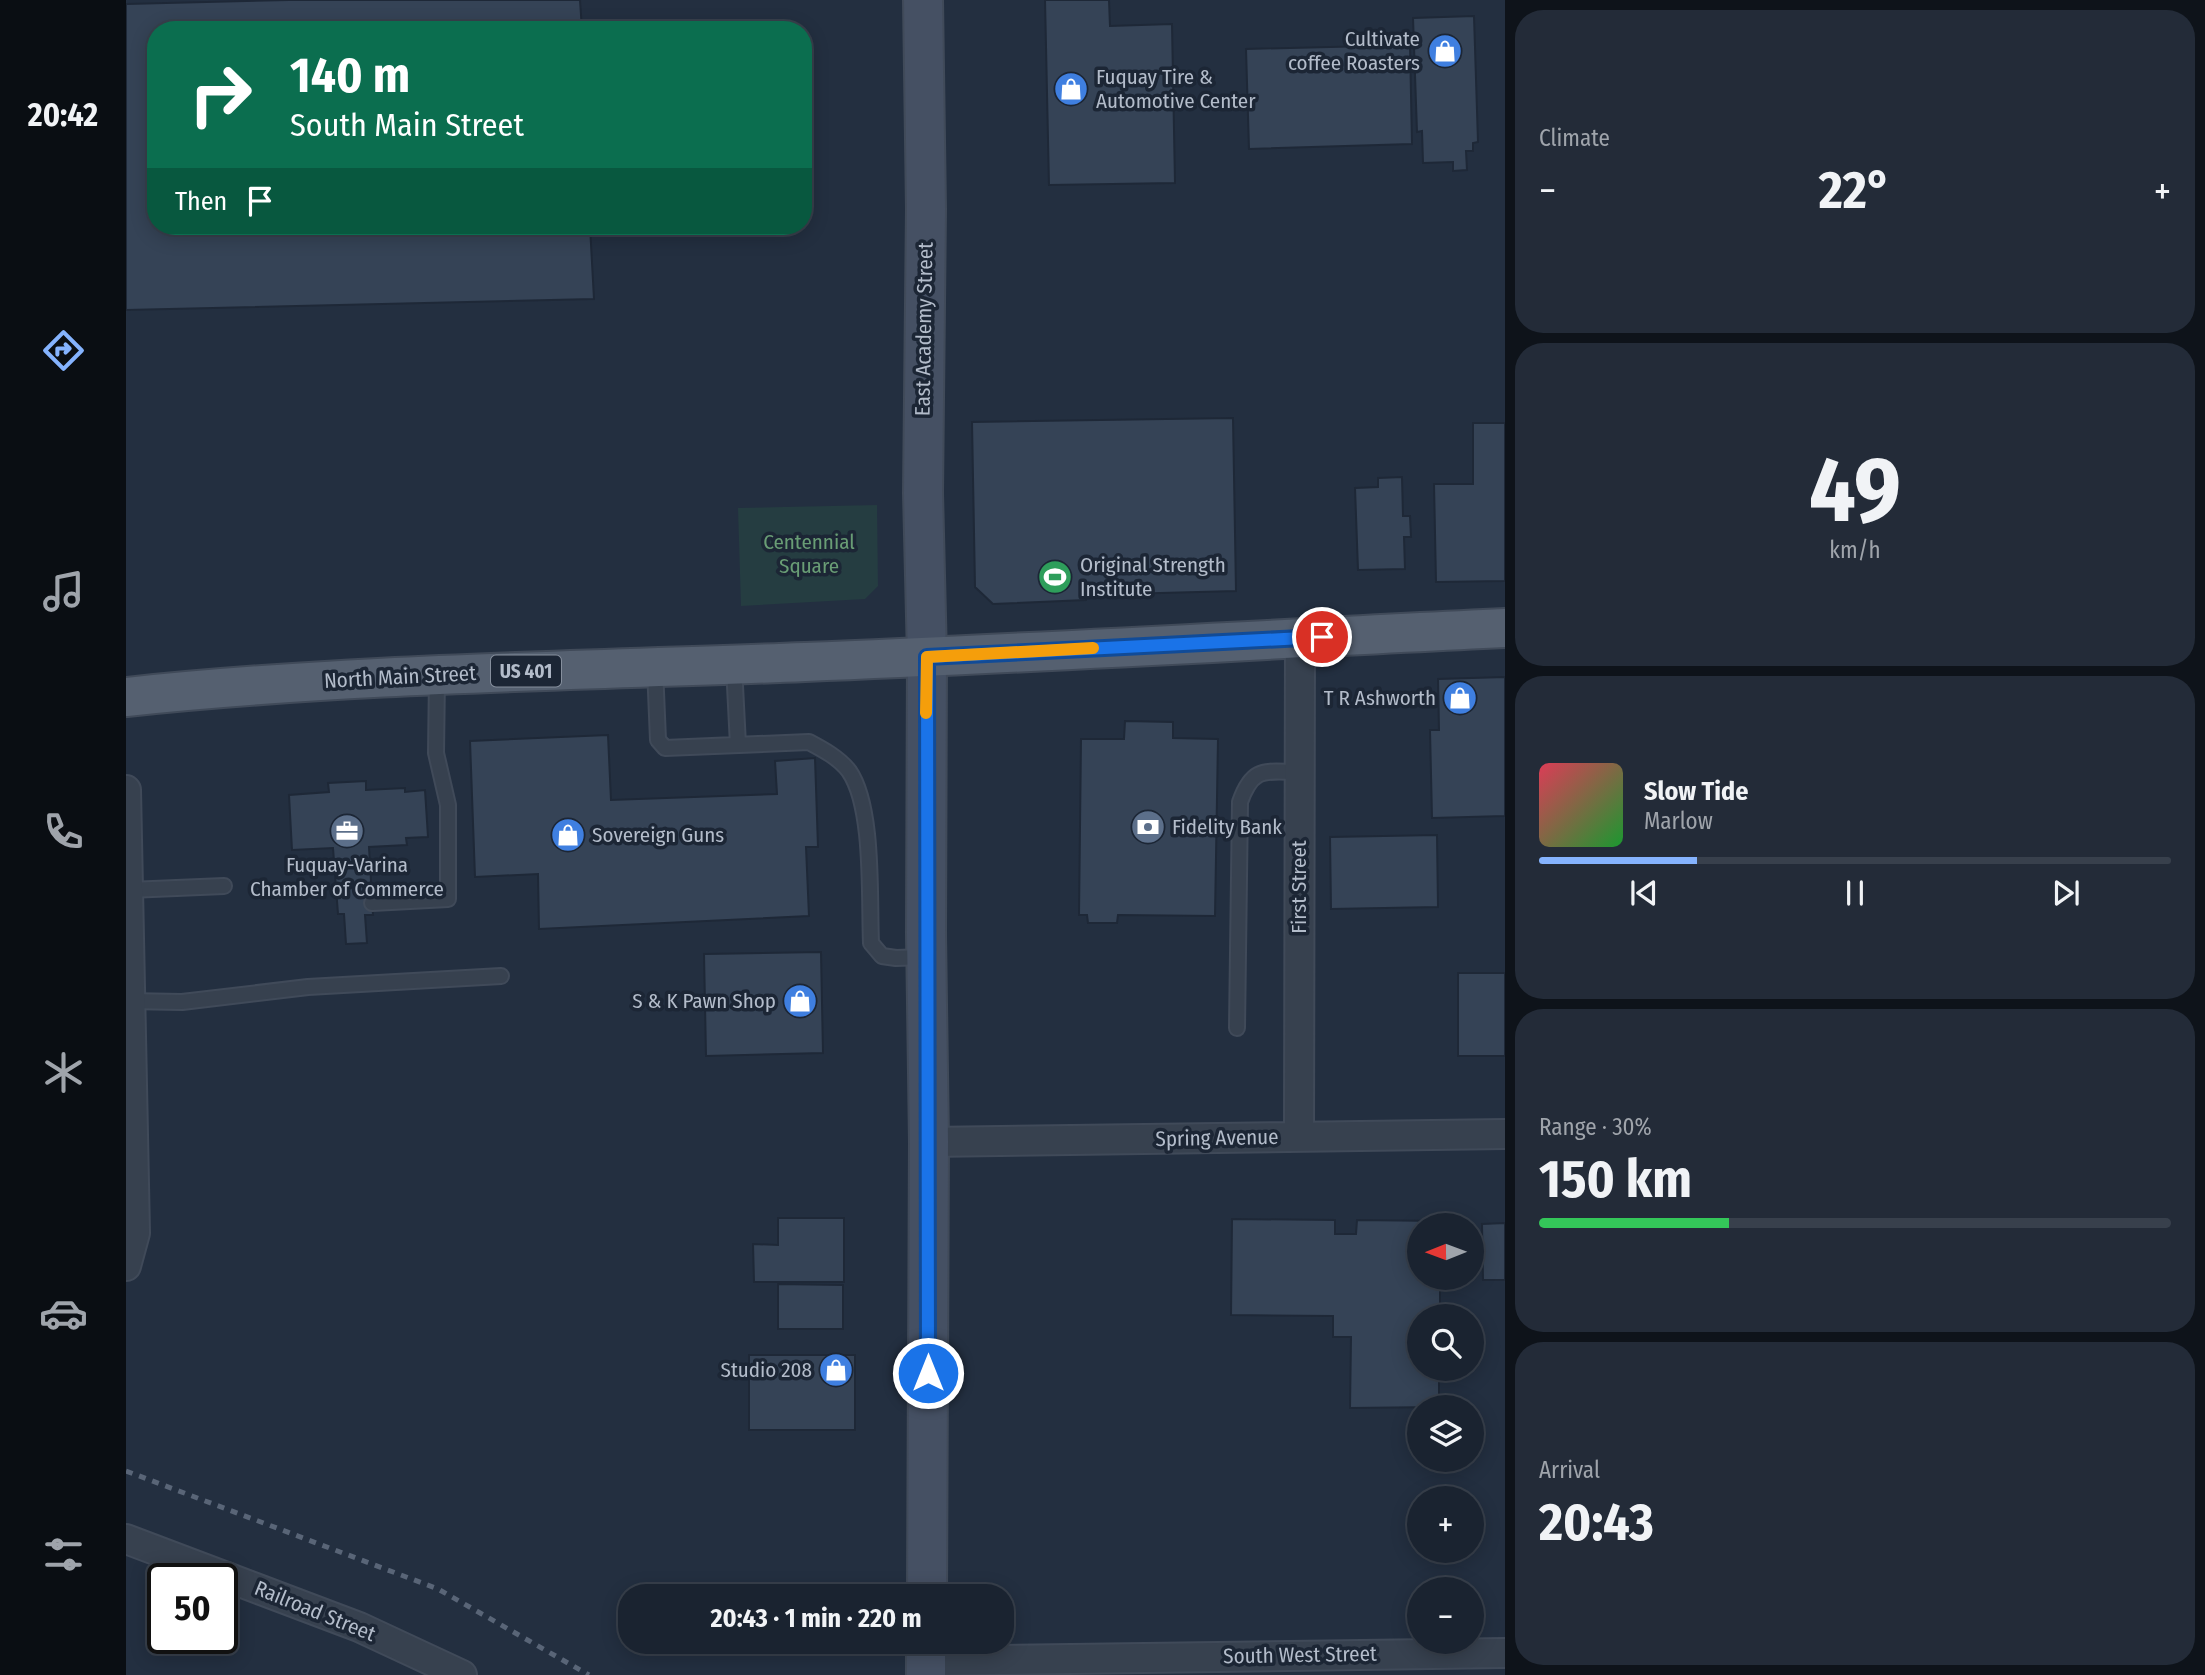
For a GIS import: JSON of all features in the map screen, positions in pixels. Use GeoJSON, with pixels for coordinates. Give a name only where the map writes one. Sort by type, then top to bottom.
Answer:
{"type":"FeatureCollection","features":[{"type":"Feature","properties":{"kind":"main road","name":"East Academy Street"},"geometry":{"type":"LineString","coordinates":[[923,0],[926,222],[922,493],[927,657],[926,957],[929,1142],[927,1584]]}},
{"type":"Feature","properties":{"kind":"main road","name":"US 401"},"geometry":{"type":"LineString","coordinates":[[927,657],[1505,628]]}},
{"type":"Feature","properties":{"kind":"main road","name":"North Main Street"},"geometry":{"type":"LineString","coordinates":[[126,696],[211,687],[927,657]]}},
{"type":"Feature","properties":{"kind":"street","name":"First Street"},"geometry":{"type":"LineString","coordinates":[[1298,1137],[1300,638]]}},
{"type":"Feature","properties":{"kind":"street"},"geometry":{"type":"LineString","coordinates":[[126,790],[135,1233],[126,1266]]}},
{"type":"Feature","properties":{"kind":"street","name":"Spring Avenue"},"geometry":{"type":"LineString","coordinates":[[929,1142],[1505,1134]]}},
{"type":"Feature","properties":{"kind":"street","name":"Railroad Street"},"geometry":{"type":"LineString","coordinates":[[126,1539],[359,1627],[462,1675]]}},
{"type":"Feature","properties":{"kind":"street","name":"South West Street"},"geometry":{"type":"LineString","coordinates":[[926,1659],[1505,1653]]}},
{"type":"Feature","properties":{"kind":"lane"},"geometry":{"type":"LineString","coordinates":[[734,664],[738,745]]}},
{"type":"Feature","properties":{"kind":"lane"},"geometry":{"type":"LineString","coordinates":[[655,667],[658,740],[665,748],[809,742],[827,751],[848,769],[860,790],[866,815],[871,943],[882,956],[926,957]]}},
{"type":"Feature","properties":{"kind":"lane"},"geometry":{"type":"LineString","coordinates":[[372,903],[449,899],[448,805],[436,753],[437,676]]}},
{"type":"Feature","properties":{"kind":"lane"},"geometry":{"type":"LineString","coordinates":[[1237,1028],[1240,802],[1247,783],[1261,772],[1300,772]]}},
{"type":"Feature","properties":{"kind":"lane"},"geometry":{"type":"LineString","coordinates":[[129,890],[224,886]]}},
{"type":"Feature","properties":{"kind":"lane"},"geometry":{"type":"LineString","coordinates":[[129,1001],[182,1002],[308,987],[501,976]]}},
{"type":"Feature","properties":{"kind":"green space","name":"Centennial Square"},"geometry":{"type":"Polygon","coordinates":[[[877,505],[878,586],[865,599],[741,606],[738,508],[877,505]]]}},
{"type":"Feature","properties":{"kind":"building"},"geometry":{"type":"Polygon","coordinates":[[[289,0],[580,0],[581,21],[147,21],[147,235],[590,235],[594,299],[126,310],[126,4],[289,0]]]}},
{"type":"Feature","properties":{"kind":"building"},"geometry":{"type":"Polygon","coordinates":[[[1045,0],[1109,0],[1110,26],[1172,24],[1175,183],[1049,185],[1045,0]]]}},
{"type":"Feature","properties":{"kind":"building"},"geometry":{"type":"Polygon","coordinates":[[[1474,16],[1478,142],[1473,143],[1473,151],[1466,151],[1467,170],[1453,171],[1453,162],[1423,163],[1422,131],[1417,132],[1413,18],[1474,16]]]}},
{"type":"Feature","properties":{"kind":"building"},"geometry":{"type":"Polygon","coordinates":[[[1410,45],[1412,144],[1249,149],[1246,49],[1410,45]]]}},
{"type":"Feature","properties":{"kind":"building"},"geometry":{"type":"Polygon","coordinates":[[[1233,418],[1236,591],[1086,595],[1086,600],[993,604],[975,587],[972,422],[1233,418]]]}},
{"type":"Feature","properties":{"kind":"building"},"geometry":{"type":"Polygon","coordinates":[[[1473,423],[1505,423],[1505,581],[1436,582],[1434,484],[1473,484],[1473,423]]]}},
{"type":"Feature","properties":{"kind":"building"},"geometry":{"type":"Polygon","coordinates":[[[1402,477],[1403,516],[1410,516],[1411,537],[1404,537],[1405,569],[1358,570],[1355,488],[1378,487],[1378,478],[1402,477]]]}},
{"type":"Feature","properties":{"kind":"building"},"geometry":{"type":"Polygon","coordinates":[[[1505,677],[1505,816],[1432,818],[1430,730],[1439,730],[1438,679],[1505,677]]]}},
{"type":"Feature","properties":{"kind":"building","name":"Fidelity Bank"},"geometry":{"type":"Polygon","coordinates":[[[1125,721],[1173,722],[1173,738],[1218,739],[1215,916],[1118,915],[1117,923],[1088,923],[1087,915],[1079,915],[1081,739],[1124,739],[1125,721]]]}},
{"type":"Feature","properties":{"kind":"building"},"geometry":{"type":"Polygon","coordinates":[[[608,735],[611,800],[777,794],[775,761],[815,758],[818,847],[806,847],[809,916],[539,929],[538,874],[475,877],[470,741],[608,735]]]}},
{"type":"Feature","properties":{"kind":"building"},"geometry":{"type":"Polygon","coordinates":[[[366,781],[366,790],[425,790],[428,837],[406,838],[407,845],[369,847],[373,915],[365,915],[367,943],[346,944],[344,914],[338,914],[333,848],[292,850],[289,795],[329,792],[328,783],[366,781]]]}},
{"type":"Feature","properties":{"kind":"building"},"geometry":{"type":"Polygon","coordinates":[[[1437,835],[1438,907],[1331,909],[1330,837],[1437,835]]]}},
{"type":"Feature","properties":{"kind":"building"},"geometry":{"type":"Polygon","coordinates":[[[821,952],[823,1053],[706,1056],[704,954],[821,952]]]}},
{"type":"Feature","properties":{"kind":"building"},"geometry":{"type":"Polygon","coordinates":[[[1458,973],[1505,973],[1505,1056],[1458,1056],[1458,973]]]}},
{"type":"Feature","properties":{"kind":"building"},"geometry":{"type":"Polygon","coordinates":[[[778,1218],[844,1218],[844,1282],[754,1282],[753,1244],[778,1245],[778,1218]]]}},
{"type":"Feature","properties":{"kind":"building"},"geometry":{"type":"Polygon","coordinates":[[[1232,1219],[1335,1220],[1335,1234],[1356,1234],[1357,1220],[1407,1221],[1407,1290],[1440,1290],[1440,1304],[1407,1304],[1407,1381],[1439,1381],[1439,1395],[1407,1395],[1407,1407],[1350,1408],[1351,1337],[1333,1337],[1333,1316],[1231,1315],[1232,1219]]]}},
{"type":"Feature","properties":{"kind":"building"},"geometry":{"type":"Polygon","coordinates":[[[1505,1223],[1505,1280],[1484,1280],[1484,1224],[1505,1223]]]}},
{"type":"Feature","properties":{"kind":"building"},"geometry":{"type":"Polygon","coordinates":[[[778,1284],[843,1285],[843,1329],[778,1329],[778,1284]]]}},
{"type":"Feature","properties":{"kind":"building"},"geometry":{"type":"Polygon","coordinates":[[[749,1355],[855,1355],[855,1430],[749,1430],[749,1355]]]}},
{"type":"Feature","properties":{"kind":"railway"},"geometry":{"type":"LineString","coordinates":[[126,1471],[438,1589],[589,1675]]}},
{"type":"Feature","properties":{"kind":"slow traffic"},"geometry":{"type":"LineString","coordinates":[[926,713],[927,657],[1093,648]]}},
{"type":"Feature","properties":{"kind":"place","name":"Cultivate coffee Roasters"},"geometry":{"type":"Point","coordinates":[1445,51]}},
{"type":"Feature","properties":{"kind":"place","name":"Fuquay Tire & Automotive Center"},"geometry":{"type":"Point","coordinates":[1071,89]}},
{"type":"Feature","properties":{"kind":"place","name":"Original Strength Institute"},"geometry":{"type":"Point","coordinates":[1055,577]}},
{"type":"Feature","properties":{"kind":"place","name":"T R Ashworth"},"geometry":{"type":"Point","coordinates":[1460,698]}},
{"type":"Feature","properties":{"kind":"place","name":"Fidelity Bank"},"geometry":{"type":"Point","coordinates":[1148,827]}},
{"type":"Feature","properties":{"kind":"place","name":"Fuquay-Varina Chamber of Commerce"},"geometry":{"type":"Point","coordinates":[347,831]}},
{"type":"Feature","properties":{"kind":"place","name":"Sovereign Guns"},"geometry":{"type":"Point","coordinates":[568,835]}},
{"type":"Feature","properties":{"kind":"place","name":"S & K Pawn Shop"},"geometry":{"type":"Point","coordinates":[800,1001]}},
{"type":"Feature","properties":{"kind":"place","name":"Studio 208"},"geometry":{"type":"Point","coordinates":[836,1370]}},
{"type":"Feature","properties":{"kind":"route"},"geometry":{"type":"LineString","coordinates":[[928,1373],[927,657],[1322,637]]}}]}
